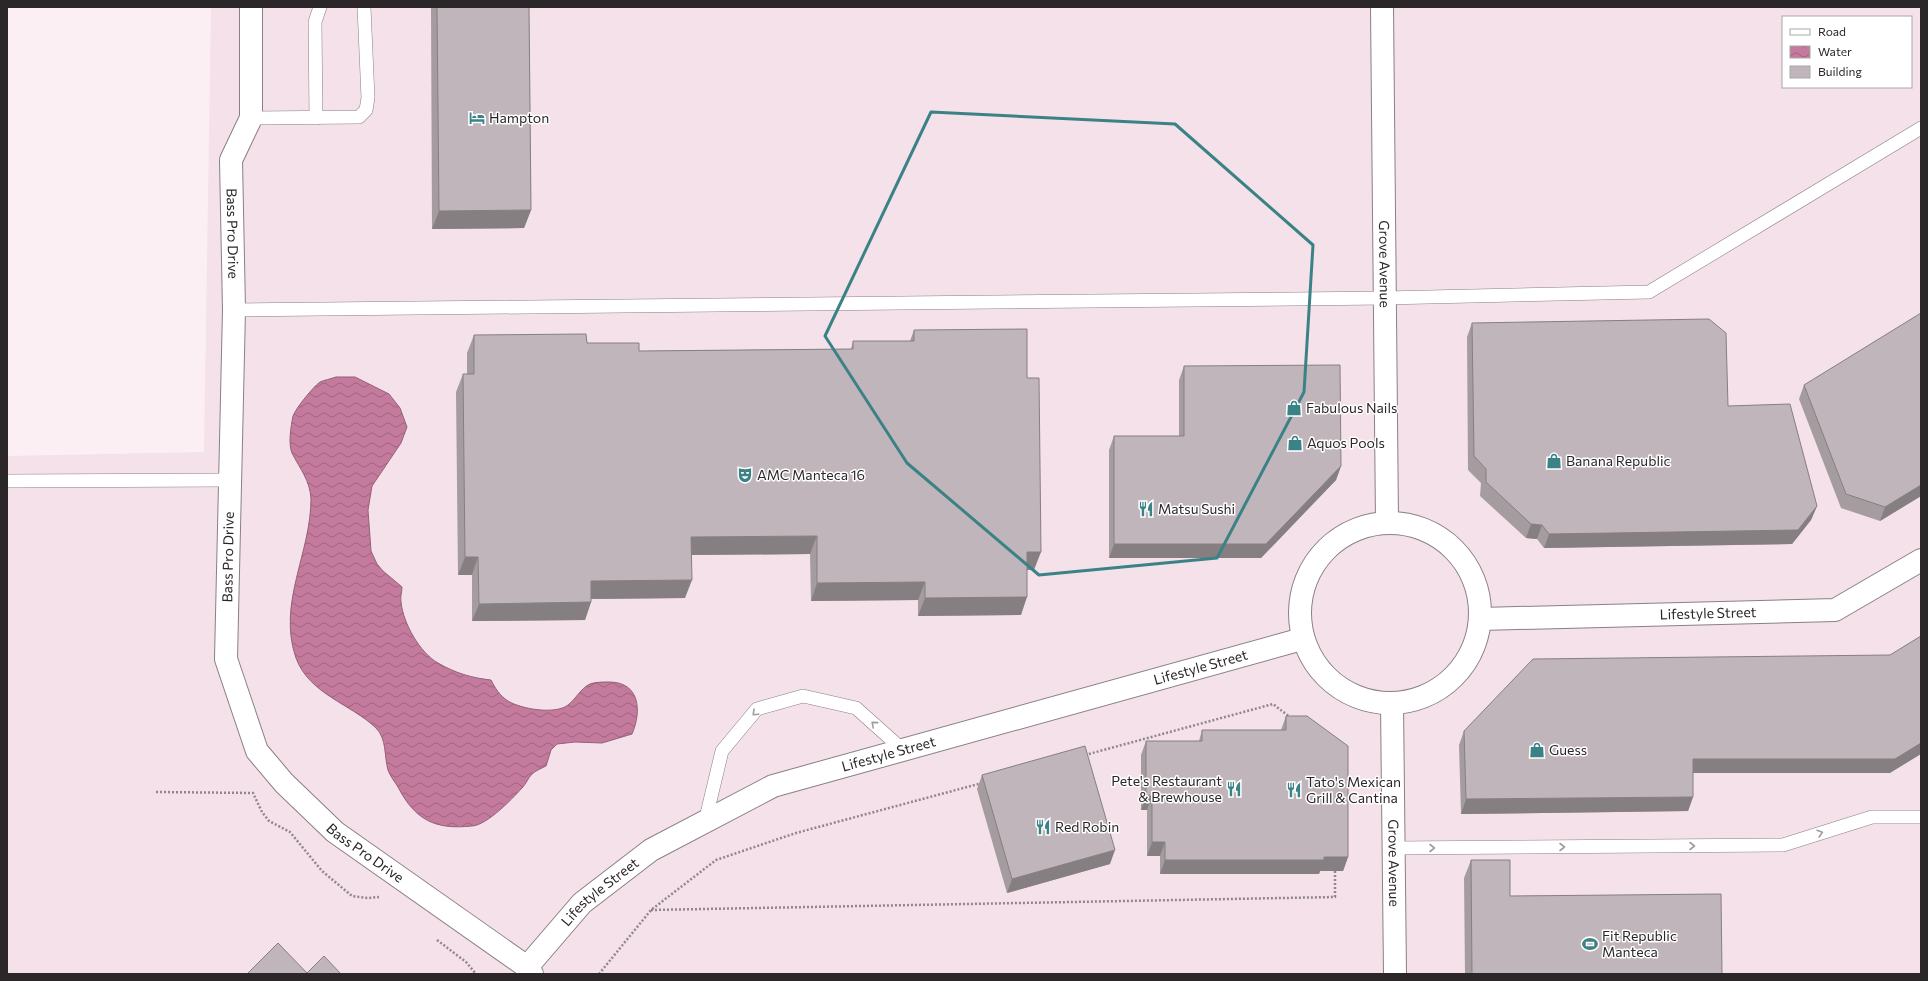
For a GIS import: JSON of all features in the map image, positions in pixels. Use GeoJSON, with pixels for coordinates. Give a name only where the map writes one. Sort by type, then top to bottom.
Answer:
{"type":"FeatureCollection","features":[{"type":"Feature","properties":{"kind":"street","name":"Bass Pro Drive"},"geometry":{"type":"LineString","coordinates":[[251,7],[251,118],[231,160],[234,310],[226,659],[257,750],[284,783],[335,832],[530,971]]}},
{"type":"Feature","properties":{"kind":"street","name":"Grove Avenue"},"geometry":{"type":"LineString","coordinates":[[1382,7],[1387,522]]}},
{"type":"Feature","properties":{"kind":"street"},"geometry":{"type":"LineString","coordinates":[[1387,522],[1406,524],[1435,534],[1460,554],[1478,588],[1481,619],[1470,657],[1450,682],[1423,698],[1392,704],[1372,702],[1343,691],[1316,667],[1302,639],[1301,594],[1313,565],[1329,546],[1356,529],[1387,522]]}},
{"type":"Feature","properties":{"kind":"street","name":"Lifestyle Street"},"geometry":{"type":"LineString","coordinates":[[1481,619],[1835,610],[1921,560]]}},
{"type":"Feature","properties":{"kind":"street","name":"Lifestyle Street"},"geometry":{"type":"LineString","coordinates":[[530,971],[582,903],[651,850],[773,786],[1302,639]]}},
{"type":"Feature","properties":{"kind":"street","name":"Grove Avenue"},"geometry":{"type":"LineString","coordinates":[[1392,704],[1395,974]]}},
{"type":"Feature","properties":{"kind":"lane"},"geometry":{"type":"LineString","coordinates":[[316,118],[315,22],[320,7]]}},
{"type":"Feature","properties":{"kind":"lane"},"geometry":{"type":"LineString","coordinates":[[251,118],[359,117],[366,110],[368,98],[364,7]]}},
{"type":"Feature","properties":{"kind":"lane"},"geometry":{"type":"LineString","coordinates":[[234,310],[1385,298],[1649,292],[1921,128]]}},
{"type":"Feature","properties":{"kind":"lane"},"geometry":{"type":"LineString","coordinates":[[7,481],[230,480]]}},
{"type":"Feature","properties":{"kind":"lane"},"geometry":{"type":"LineString","coordinates":[[705,822],[722,751],[757,709],[803,696],[856,708],[903,750]]}},
{"type":"Feature","properties":{"kind":"lane"},"geometry":{"type":"LineString","coordinates":[[1393,848],[1782,845],[1872,817],[1921,817]]}},
{"type":"Feature","properties":{"kind":"path"},"geometry":{"type":"LineString","coordinates":[[1080,756],[1273,704],[1292,718]]}},
{"type":"Feature","properties":{"kind":"path"},"geometry":{"type":"LineString","coordinates":[[599,974],[651,910],[716,860],[796,833],[988,781]]}},
{"type":"Feature","properties":{"kind":"path"},"geometry":{"type":"LineString","coordinates":[[156,792],[253,793],[262,812],[269,821],[290,832],[322,871],[352,896],[368,898],[381,897]]}},
{"type":"Feature","properties":{"kind":"path"},"geometry":{"type":"LineString","coordinates":[[651,910],[1335,897],[1335,866]]}},
{"type":"Feature","properties":{"kind":"path"},"geometry":{"type":"LineString","coordinates":[[435,939],[466,962],[476,974]]}},
{"type":"Feature","properties":{"kind":"highlighted area"},"geometry":{"type":"Polygon","coordinates":[[[931,112],[1175,124],[1313,245],[1304,392],[1217,558],[1039,575],[907,463],[825,336],[931,112]]]}},
{"type":"Feature","properties":{"kind":"shaded area"},"geometry":{"type":"Polygon","coordinates":[[[211,7],[1921,7],[1921,974],[7,974],[7,456],[204,452],[211,7]]]}},
{"type":"Feature","properties":{"kind":"water"},"geometry":{"type":"Polygon","coordinates":[[[336,377],[355,377],[389,394],[400,408],[407,427],[401,443],[372,486],[368,510],[371,551],[377,564],[383,571],[402,587],[401,600],[405,619],[414,637],[425,652],[438,663],[451,670],[477,678],[491,680],[498,692],[505,699],[514,704],[529,708],[538,710],[555,710],[562,708],[571,703],[587,686],[592,683],[599,682],[619,683],[633,692],[636,699],[637,716],[632,734],[602,743],[575,742],[557,744],[551,750],[546,766],[532,774],[512,799],[492,817],[478,825],[459,827],[447,826],[437,824],[419,815],[405,798],[389,772],[384,742],[380,732],[355,712],[320,690],[310,681],[296,658],[291,638],[290,618],[296,578],[310,519],[311,499],[307,480],[292,453],[290,440],[291,425],[295,412],[313,388],[320,382],[336,377]]]}},
{"type":"Feature","properties":{"kind":"building","name":"Hampton"},"geometry":{"type":"Polygon","coordinates":[[[437,7],[529,7],[531,210],[439,211],[437,7]]]}},
{"type":"Feature","properties":{"kind":"building"},"geometry":{"type":"Polygon","coordinates":[[[1921,313],[1921,485],[1885,507],[1846,494],[1804,385],[1921,313]]]}},
{"type":"Feature","properties":{"kind":"building"},"geometry":{"type":"Polygon","coordinates":[[[1709,319],[1726,333],[1728,406],[1790,404],[1817,506],[1798,530],[1549,534],[1542,525],[1531,524],[1486,482],[1486,469],[1474,456],[1472,323],[1709,319]]]}},
{"type":"Feature","properties":{"kind":"building","name":"AMC Manteca 16"},"geometry":{"type":"Polygon","coordinates":[[[1027,329],[1027,378],[1039,378],[1041,552],[1027,552],[1027,597],[925,598],[925,582],[817,583],[817,536],[691,537],[692,580],[591,581],[591,602],[479,604],[478,557],[465,557],[463,374],[474,374],[474,335],[586,334],[587,343],[639,343],[639,351],[853,349],[853,341],[914,341],[914,330],[1027,329]]]}},
{"type":"Feature","properties":{"kind":"building"},"geometry":{"type":"Polygon","coordinates":[[[1340,365],[1341,466],[1266,544],[1114,544],[1114,436],[1184,436],[1184,366],[1340,365]]]}},
{"type":"Feature","properties":{"kind":"building"},"geometry":{"type":"Polygon","coordinates":[[[1921,636],[1921,743],[1895,759],[1693,759],[1693,797],[1466,799],[1464,731],[1533,659],[1890,655],[1921,636]]]}},
{"type":"Feature","properties":{"kind":"building"},"geometry":{"type":"Polygon","coordinates":[[[1286,716],[1307,716],[1348,746],[1348,857],[1324,857],[1324,860],[1165,860],[1165,842],[1152,842],[1152,796],[1146,796],[1146,741],[1202,741],[1202,730],[1286,730],[1286,716]]]}},
{"type":"Feature","properties":{"kind":"building","name":"Red Robin"},"geometry":{"type":"Polygon","coordinates":[[[1085,746],[1115,850],[1012,879],[982,775],[1085,746]]]}},
{"type":"Feature","properties":{"kind":"building","name":"Fit Republic Manteca"},"geometry":{"type":"Polygon","coordinates":[[[1471,860],[1510,860],[1510,896],[1721,894],[1722,974],[1472,974],[1471,860]]]}},
{"type":"Feature","properties":{"kind":"building"},"geometry":{"type":"Polygon","coordinates":[[[278,943],[307,973],[324,956],[341,974],[247,974],[278,943]]]}},
{"type":"Feature","properties":{"kind":"place","name":"Hampton"},"geometry":{"type":"Point","coordinates":[477,118]}},
{"type":"Feature","properties":{"kind":"place","name":"Fabulous Nails"},"geometry":{"type":"Point","coordinates":[1294,408]}},
{"type":"Feature","properties":{"kind":"place","name":"Aquos Pools"},"geometry":{"type":"Point","coordinates":[1295,443]}},
{"type":"Feature","properties":{"kind":"place","name":"Banana Republic"},"geometry":{"type":"Point","coordinates":[1554,461]}},
{"type":"Feature","properties":{"kind":"place","name":"AMC Manteca 16"},"geometry":{"type":"Point","coordinates":[745,475]}},
{"type":"Feature","properties":{"kind":"place","name":"Matsu Sushi"},"geometry":{"type":"Point","coordinates":[1146,509]}},
{"type":"Feature","properties":{"kind":"place","name":"Guess"},"geometry":{"type":"Point","coordinates":[1537,750]}},
{"type":"Feature","properties":{"kind":"place","name":"Pete's Restaurant & Brewhouse"},"geometry":{"type":"Point","coordinates":[1234,789]}},
{"type":"Feature","properties":{"kind":"place","name":"Tato's Mexican Grill & Cantina"},"geometry":{"type":"Point","coordinates":[1294,790]}},
{"type":"Feature","properties":{"kind":"place","name":"Red Robin"},"geometry":{"type":"Point","coordinates":[1043,827]}},
{"type":"Feature","properties":{"kind":"place","name":"Fit Republic Manteca"},"geometry":{"type":"Point","coordinates":[1590,944]}}]}
